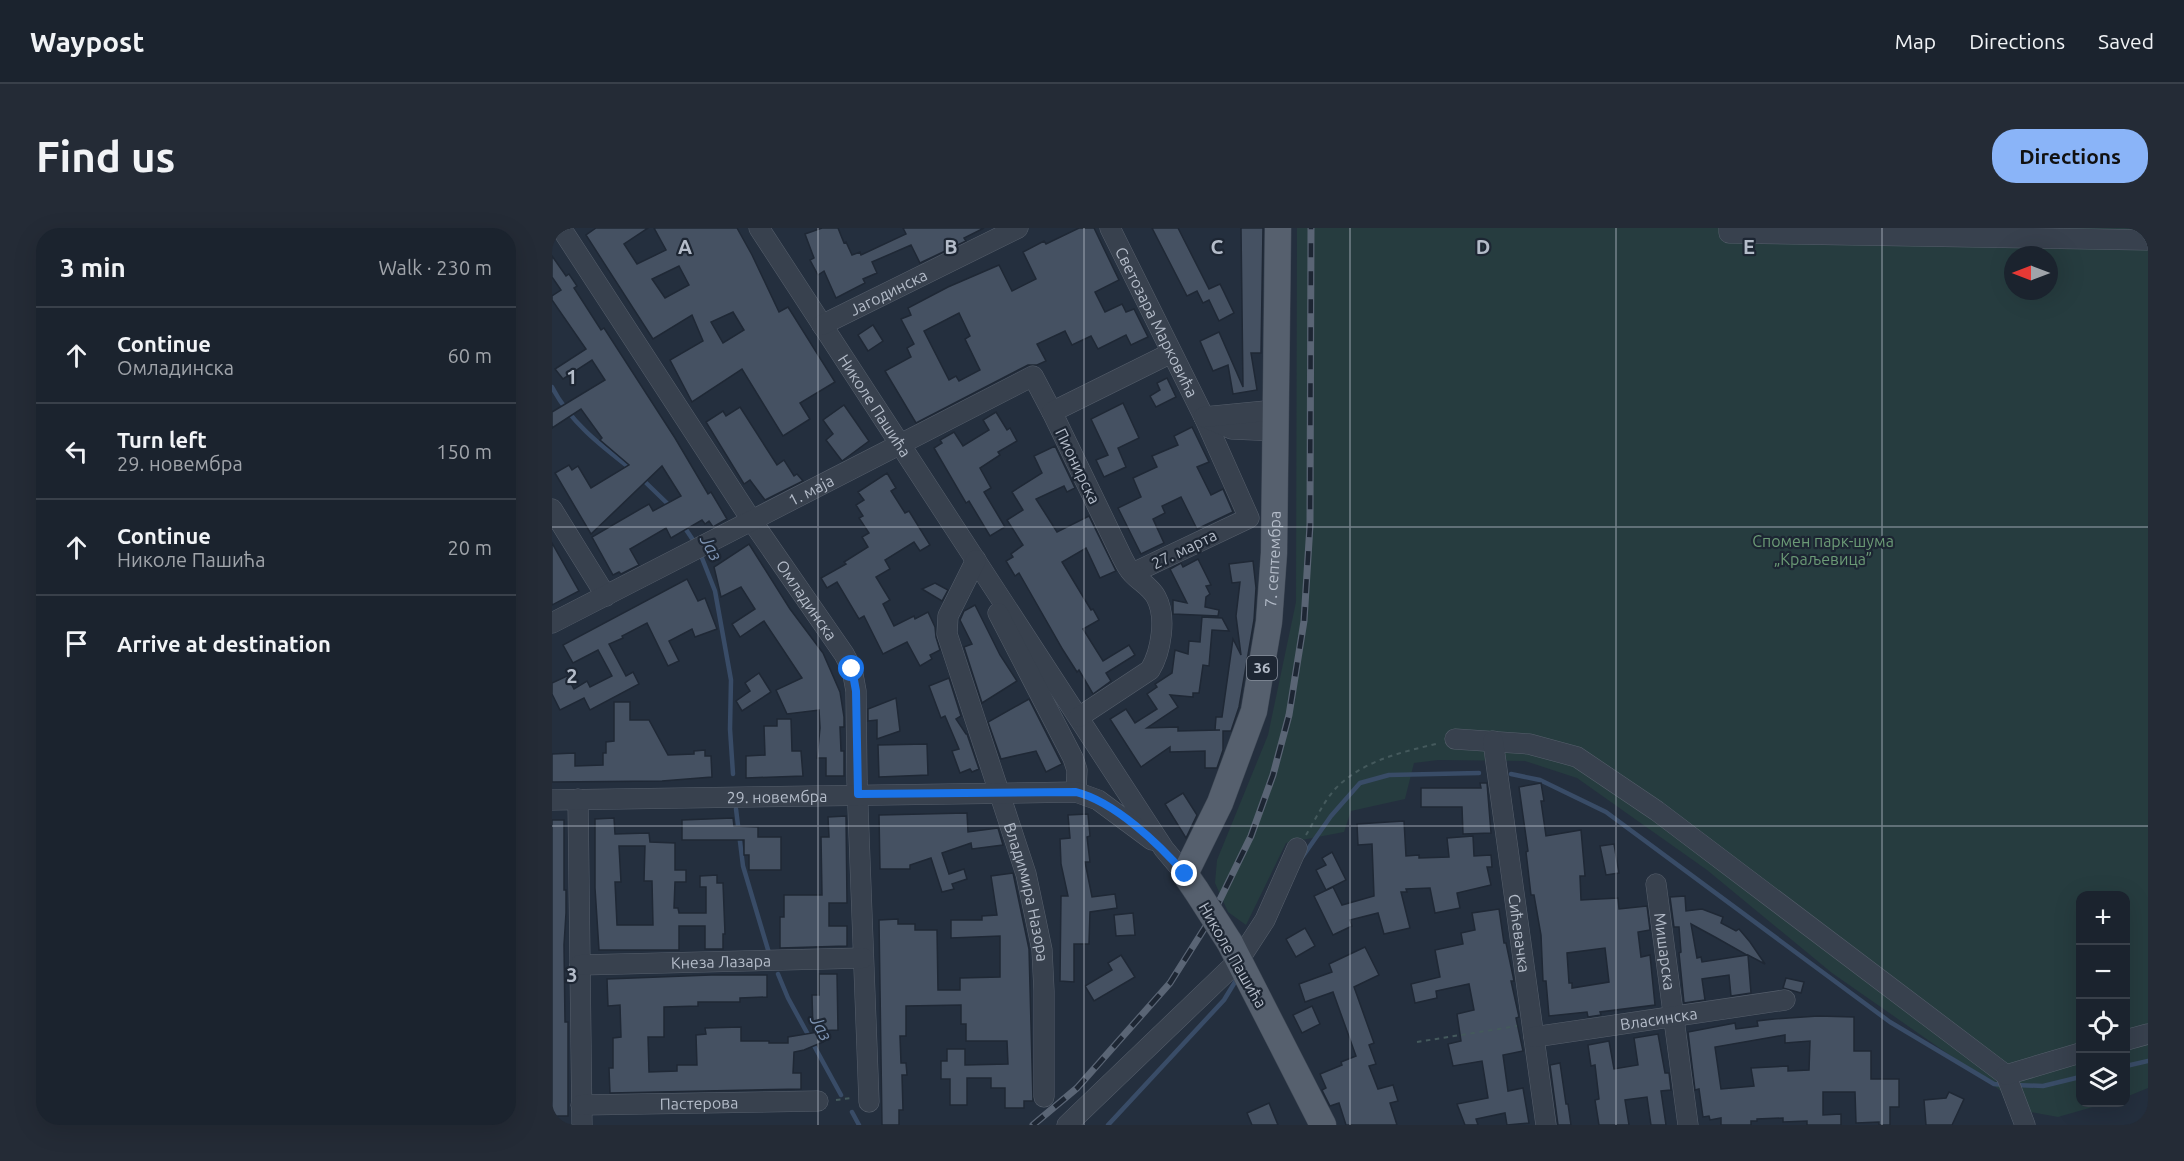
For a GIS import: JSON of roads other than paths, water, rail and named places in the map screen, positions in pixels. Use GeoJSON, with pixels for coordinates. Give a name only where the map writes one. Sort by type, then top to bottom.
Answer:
{"type":"FeatureCollection","features":[{"type":"Feature","properties":{"kind":"main road","name":"7. септембра"},"geometry":{"type":"LineString","coordinates":[[1191,882],[1251,720],[1259,690],[1269,622],[1272,591],[1278,228]]}},
{"type":"Feature","properties":{"kind":"main road","name":"Николе Пашића"},"geometry":{"type":"LineString","coordinates":[[1191,882],[1239,960],[1323,1125]]}},
{"type":"Feature","properties":{"kind":"street","name":"Омладинска"},"geometry":{"type":"LineString","coordinates":[[561,228],[752,521],[852,669],[856,691],[869,1100]]}},
{"type":"Feature","properties":{"kind":"street","name":"Николе Пашића"},"geometry":{"type":"LineString","coordinates":[[759,228],[1164,849],[1191,882]]}},
{"type":"Feature","properties":{"kind":"street","name":"Јагодинска"},"geometry":{"type":"LineString","coordinates":[[822,325],[1018,228]]}},
{"type":"Feature","properties":{"kind":"street","name":"Светозара Марковића"},"geometry":{"type":"LineString","coordinates":[[1110,228],[1204,417],[1249,518]]}},
{"type":"Feature","properties":{"kind":"street"},"geometry":{"type":"LineString","coordinates":[[1730,228],[1730,233],[2148,240]]}},
{"type":"Feature","properties":{"kind":"street","name":"Пионирска"},"geometry":{"type":"LineString","coordinates":[[1133,573],[1122,557],[1052,412],[1172,353]]}},
{"type":"Feature","properties":{"kind":"street","name":"1. маја"},"geometry":{"type":"LineString","coordinates":[[552,623],[1033,376],[1052,412]]}},
{"type":"Feature","properties":{"kind":"street","name":"Светозара Марковића"},"geometry":{"type":"LineString","coordinates":[[1204,417],[1275,421]]}},
{"type":"Feature","properties":{"kind":"street"},"geometry":{"type":"LineString","coordinates":[[552,509],[606,596]]}},
{"type":"Feature","properties":{"kind":"street","name":"27. марта"},"geometry":{"type":"LineString","coordinates":[[1079,717],[1144,676],[1156,660],[1161,622],[1160,607],[1156,597],[1133,573],[1249,518]]}},
{"type":"Feature","properties":{"kind":"street","name":"Владимира Назора"},"geometry":{"type":"LineString","coordinates":[[976,560],[948,616],[946,627],[1026,874],[1041,950],[1044,991],[1044,1097]]}},
{"type":"Feature","properties":{"kind":"street","name":"Николе Пашића"},"geometry":{"type":"LineString","coordinates":[[991,583],[995,605],[1002,624],[1073,758],[1077,770],[1076,792]]}},
{"type":"Feature","properties":{"kind":"street"},"geometry":{"type":"LineString","coordinates":[[1455,739],[1529,744],[1577,757],[1657,811],[2006,1075],[2025,1125]]}},
{"type":"Feature","properties":{"kind":"street","name":"Сићевачка"},"geometry":{"type":"LineString","coordinates":[[1493,741],[1546,1125]]}},
{"type":"Feature","properties":{"kind":"street","name":"29. новембра"},"geometry":{"type":"LineString","coordinates":[[552,800],[1076,792],[1098,800],[1164,849]]}},
{"type":"Feature","properties":{"kind":"street"},"geometry":{"type":"LineString","coordinates":[[578,799],[582,1125]]}},
{"type":"Feature","properties":{"kind":"street"},"geometry":{"type":"LineString","coordinates":[[1067,1125],[1239,960],[1265,920],[1297,848]]}},
{"type":"Feature","properties":{"kind":"street","name":"Мишарска"},"geometry":{"type":"LineString","coordinates":[[1656,884],[1688,1125]]}},
{"type":"Feature","properties":{"kind":"street","name":"Кнеза Лазара"},"geometry":{"type":"LineString","coordinates":[[580,965],[863,958]]}},
{"type":"Feature","properties":{"kind":"street","name":"Власинска"},"geometry":{"type":"LineString","coordinates":[[1533,1030],[1673,1018],[1785,1000]]}},
{"type":"Feature","properties":{"kind":"street"},"geometry":{"type":"LineString","coordinates":[[2130,1039],[2148,1034]]}},
{"type":"Feature","properties":{"kind":"street"},"geometry":{"type":"LineString","coordinates":[[2006,1075],[2076,1054]]}},
{"type":"Feature","properties":{"kind":"street","name":"Пастерова"},"geometry":{"type":"LineString","coordinates":[[581,1105],[818,1101]]}},
{"type":"Feature","properties":{"kind":"waterway","name":"Јаз"},"geometry":{"type":"LineString","coordinates":[[552,387],[559,400],[577,422],[597,442],[631,469]]}},
{"type":"Feature","properties":{"kind":"waterway","name":"Јаз"},"geometry":{"type":"LineString","coordinates":[[641,478],[670,506]]}},
{"type":"Feature","properties":{"kind":"waterway","name":"Јаз"},"geometry":{"type":"LineString","coordinates":[[683,525],[695,543]]}},
{"type":"Feature","properties":{"kind":"waterway","name":"Јаз"},"geometry":{"type":"LineString","coordinates":[[700,553],[715,591],[731,680],[730,729],[733,774]]}},
{"type":"Feature","properties":{"kind":"waterway"},"geometry":{"type":"LineString","coordinates":[[1303,856],[1331,816],[1360,783],[1389,775],[1479,773]]}},
{"type":"Feature","properties":{"kind":"waterway"},"geometry":{"type":"LineString","coordinates":[[1511,774],[1540,780],[1606,812],[1890,1022],[1994,1084],[2004,1085]]}},
{"type":"Feature","properties":{"kind":"waterway","name":"Јаз"},"geometry":{"type":"LineString","coordinates":[[736,809],[743,866],[769,953]]}},
{"type":"Feature","properties":{"kind":"waterway","name":"Јаз"},"geometry":{"type":"LineString","coordinates":[[778,974],[788,998],[841,1095]]}},
{"type":"Feature","properties":{"kind":"waterway"},"geometry":{"type":"LineString","coordinates":[[1108,1125],[1224,1000],[1238,977]]}},
{"type":"Feature","properties":{"kind":"waterway"},"geometry":{"type":"LineString","coordinates":[[2130,1065],[2148,1061]]}},
{"type":"Feature","properties":{"kind":"waterway"},"geometry":{"type":"LineString","coordinates":[[2015,1085],[2043,1086],[2076,1078]]}},
{"type":"Feature","properties":{"kind":"waterway","name":"Јаз"},"geometry":{"type":"LineString","coordinates":[[852,1112],[859,1125]]}},
{"type":"Feature","properties":{"kind":"railway"},"geometry":{"type":"LineString","coordinates":[[1033,1125],[1077,1088],[1170,983],[1211,918],[1251,836],[1273,775],[1289,715],[1304,621],[1310,525],[1311,228]]}},
{"type":"Feature","properties":{"kind":"park label","name":"Спомен парк-шума „Краљевица”"},"geometry":{"type":"Point","coordinates":[1823,550]}}]}
